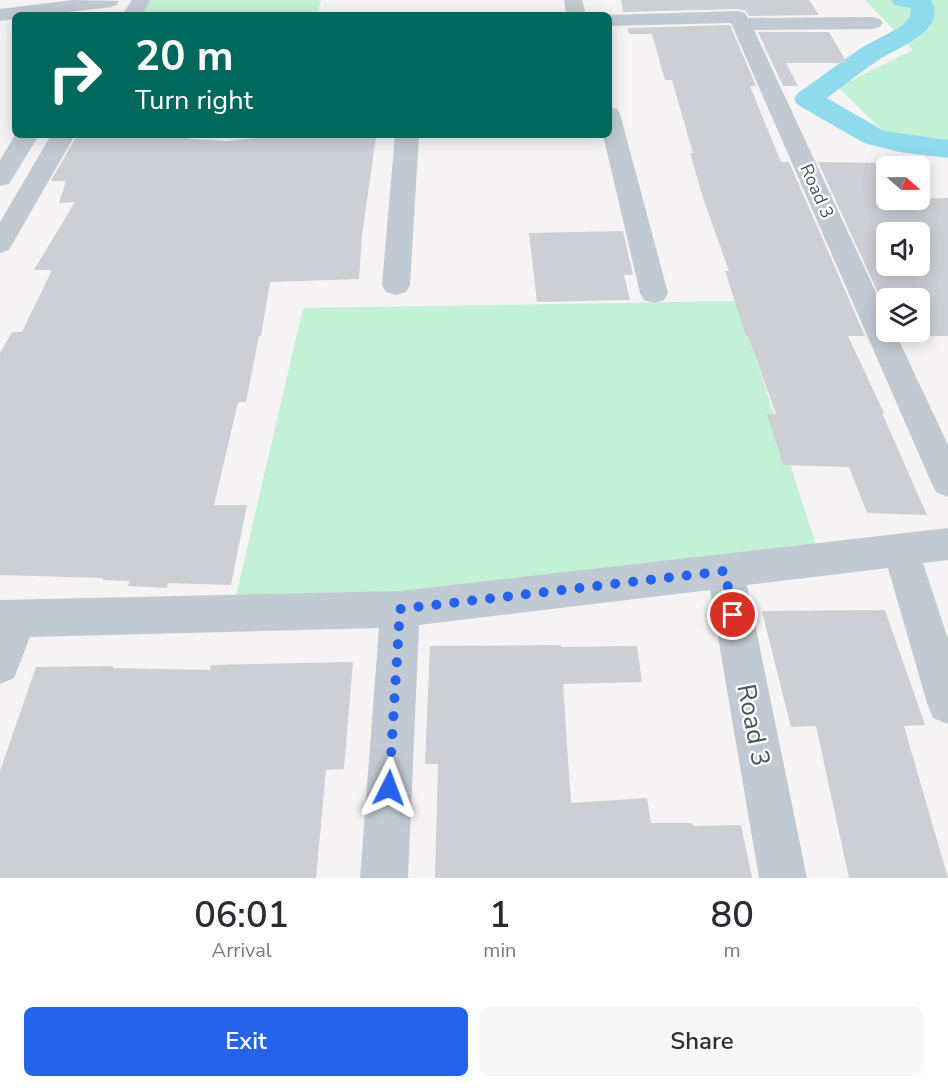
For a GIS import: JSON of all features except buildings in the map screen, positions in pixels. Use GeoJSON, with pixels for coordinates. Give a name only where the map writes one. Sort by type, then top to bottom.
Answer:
{"type":"FeatureCollection","features":[{"type":"Feature","properties":{"kind":"street"},"geometry":{"type":"LineString","coordinates":[[0,15],[28,6],[111,0]]}},
{"type":"Feature","properties":{"kind":"street"},"geometry":{"type":"LineString","coordinates":[[612,20],[738,17],[742,24],[873,23]]}},
{"type":"Feature","properties":{"kind":"street","name":"Road 3"},"geometry":{"type":"LineString","coordinates":[[742,24],[948,482]]}},
{"type":"Feature","properties":{"kind":"street"},"geometry":{"type":"LineString","coordinates":[[612,126],[654,292]]}},
{"type":"Feature","properties":{"kind":"street"},"geometry":{"type":"LineString","coordinates":[[0,179],[25,138]]}},
{"type":"Feature","properties":{"kind":"street"},"geometry":{"type":"LineString","coordinates":[[0,244],[61,138]]}},
{"type":"Feature","properties":{"kind":"street"},"geometry":{"type":"LineString","coordinates":[[396,285],[407,138]]}},
{"type":"Feature","properties":{"kind":"street"},"geometry":{"type":"LineString","coordinates":[[0,664],[9,619],[400,609],[948,544]]}},
{"type":"Feature","properties":{"kind":"street"},"geometry":{"type":"LineString","coordinates":[[900,551],[948,703]]}},
{"type":"Feature","properties":{"kind":"street","name":"Road 3"},"geometry":{"type":"LineString","coordinates":[[725,571],[783,878]]}},
{"type":"Feature","properties":{"kind":"street"},"geometry":{"type":"LineString","coordinates":[[384,878],[400,609]]}},
{"type":"Feature","properties":{"kind":"green space"},"geometry":{"type":"Polygon","coordinates":[[[141,0],[321,0],[318,12],[134,12],[141,0]]]}},
{"type":"Feature","properties":{"kind":"green space"},"geometry":{"type":"Polygon","coordinates":[[[865,0],[948,0],[948,141],[887,135],[838,87],[913,50],[865,0]]]}},
{"type":"Feature","properties":{"kind":"green space"},"geometry":{"type":"Polygon","coordinates":[[[737,301],[821,560],[232,613],[303,308],[737,301]]]}},
{"type":"Feature","properties":{"kind":"waterway"},"geometry":{"type":"LineString","coordinates":[[903,0],[921,3],[924,11],[922,19],[911,31],[870,54],[808,99],[874,137],[899,143],[948,149]]}},
{"type":"Feature","properties":{"kind":"route"},"geometry":{"type":"LineString","coordinates":[[389,788],[400,609],[725,571],[733,615]]}}]}
